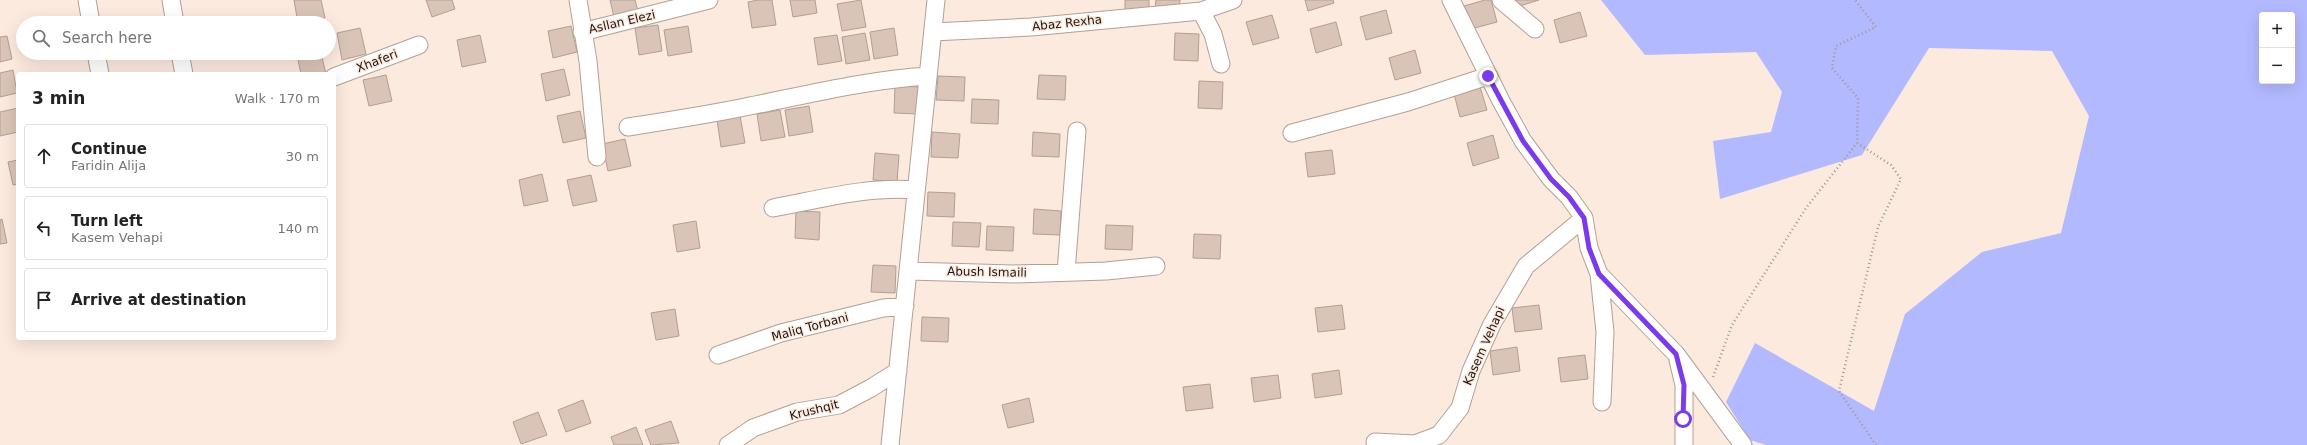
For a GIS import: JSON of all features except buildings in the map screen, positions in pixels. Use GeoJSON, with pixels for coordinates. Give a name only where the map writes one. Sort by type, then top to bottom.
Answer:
{"type":"FeatureCollection","features":[{"type":"Feature","properties":{"kind":"street"},"geometry":{"type":"LineString","coordinates":[[87,0],[90,16]]}},
{"type":"Feature","properties":{"kind":"street"},"geometry":{"type":"LineString","coordinates":[[171,0],[174,16]]}},
{"type":"Feature","properties":{"kind":"street","name":"Asllan Elezi"},"geometry":{"type":"LineString","coordinates":[[578,0],[582,32],[588,61],[596,157]]}},
{"type":"Feature","properties":{"kind":"street","name":"Asllan Elezi"},"geometry":{"type":"LineString","coordinates":[[582,32],[709,0]]}},
{"type":"Feature","properties":{"kind":"street"},"geometry":{"type":"LineString","coordinates":[[890,445],[936,0]]}},
{"type":"Feature","properties":{"kind":"street","name":"Abaz Rexha"},"geometry":{"type":"LineString","coordinates":[[932,32],[1031,27],[1201,10],[1233,0]]}},
{"type":"Feature","properties":{"kind":"street"},"geometry":{"type":"LineString","coordinates":[[1451,0],[1488,76],[1523,141],[1551,179],[1569,197],[1584,218],[1589,248],[1599,274],[1605,332],[1602,402]]}},
{"type":"Feature","properties":{"kind":"street"},"geometry":{"type":"LineString","coordinates":[[1502,0],[1535,29]]}},
{"type":"Feature","properties":{"kind":"street"},"geometry":{"type":"LineString","coordinates":[[1201,10],[1214,34],[1222,64]]}},
{"type":"Feature","properties":{"kind":"street","name":"Xhaferi"},"geometry":{"type":"LineString","coordinates":[[336,76],[419,45]]}},
{"type":"Feature","properties":{"kind":"street"},"geometry":{"type":"LineString","coordinates":[[97,60],[100,72]]}},
{"type":"Feature","properties":{"kind":"street"},"geometry":{"type":"LineString","coordinates":[[181,60],[184,72]]}},
{"type":"Feature","properties":{"kind":"street"},"geometry":{"type":"LineString","coordinates":[[628,127],[744,107],[888,78],[928,76]]}},
{"type":"Feature","properties":{"kind":"street"},"geometry":{"type":"LineString","coordinates":[[1292,133],[1408,102],[1488,76]]}},
{"type":"Feature","properties":{"kind":"street"},"geometry":{"type":"LineString","coordinates":[[1066,272],[1077,131]]}},
{"type":"Feature","properties":{"kind":"street"},"geometry":{"type":"LineString","coordinates":[[773,208],[855,192],[890,188],[916,190]]}},
{"type":"Feature","properties":{"kind":"street","name":"Kasem Vehapi"},"geometry":{"type":"LineString","coordinates":[[1375,442],[1415,444],[1439,435],[1460,408],[1471,371],[1492,324],[1526,266],[1584,218]]}},
{"type":"Feature","properties":{"kind":"street","name":"Abush Ismaili"},"geometry":{"type":"LineString","coordinates":[[908,270],[1012,274],[1106,271],[1156,266]]}},
{"type":"Feature","properties":{"kind":"street"},"geometry":{"type":"LineString","coordinates":[[1599,274],[1676,354],[1743,445]]}},
{"type":"Feature","properties":{"kind":"street","name":"Maliq Torbani"},"geometry":{"type":"LineString","coordinates":[[718,355],[781,333],[882,308],[905,306]]}},
{"type":"Feature","properties":{"kind":"street"},"geometry":{"type":"LineString","coordinates":[[1676,354],[1684,385],[1684,445]]}},
{"type":"Feature","properties":{"kind":"street","name":"Krushqit"},"geometry":{"type":"LineString","coordinates":[[728,445],[753,428],[797,412],[839,405],[871,388],[898,371]]}},
{"type":"Feature","properties":{"kind":"path"},"geometry":{"type":"LineString","coordinates":[[1706,396],[1732,325],[1806,208],[1857,143],[1858,98],[1832,68],[1836,46],[1876,27],[1855,0]]}},
{"type":"Feature","properties":{"kind":"path"},"geometry":{"type":"LineString","coordinates":[[1857,143],[1891,165],[1901,179],[1878,227],[1839,391],[1876,445]]}},
{"type":"Feature","properties":{"kind":"shaded area"},"geometry":{"type":"Polygon","coordinates":[[[1601,0],[2307,0],[2307,445],[1766,445],[1750,440],[1726,402],[1755,343],[1874,411],[1905,314],[1982,252],[2061,233],[2089,116],[2052,51],[1929,48],[1862,155],[1720,199],[1713,141],[1771,132],[1782,92],[1756,52],[1645,55],[1601,0]]]}},
{"type":"Feature","properties":{"kind":"route"},"geometry":{"type":"LineString","coordinates":[[1488,76],[1523,141],[1551,179],[1569,197],[1584,218],[1589,248],[1599,274],[1621,298],[1653,328],[1676,354],[1684,385],[1683,419]]}}]}
